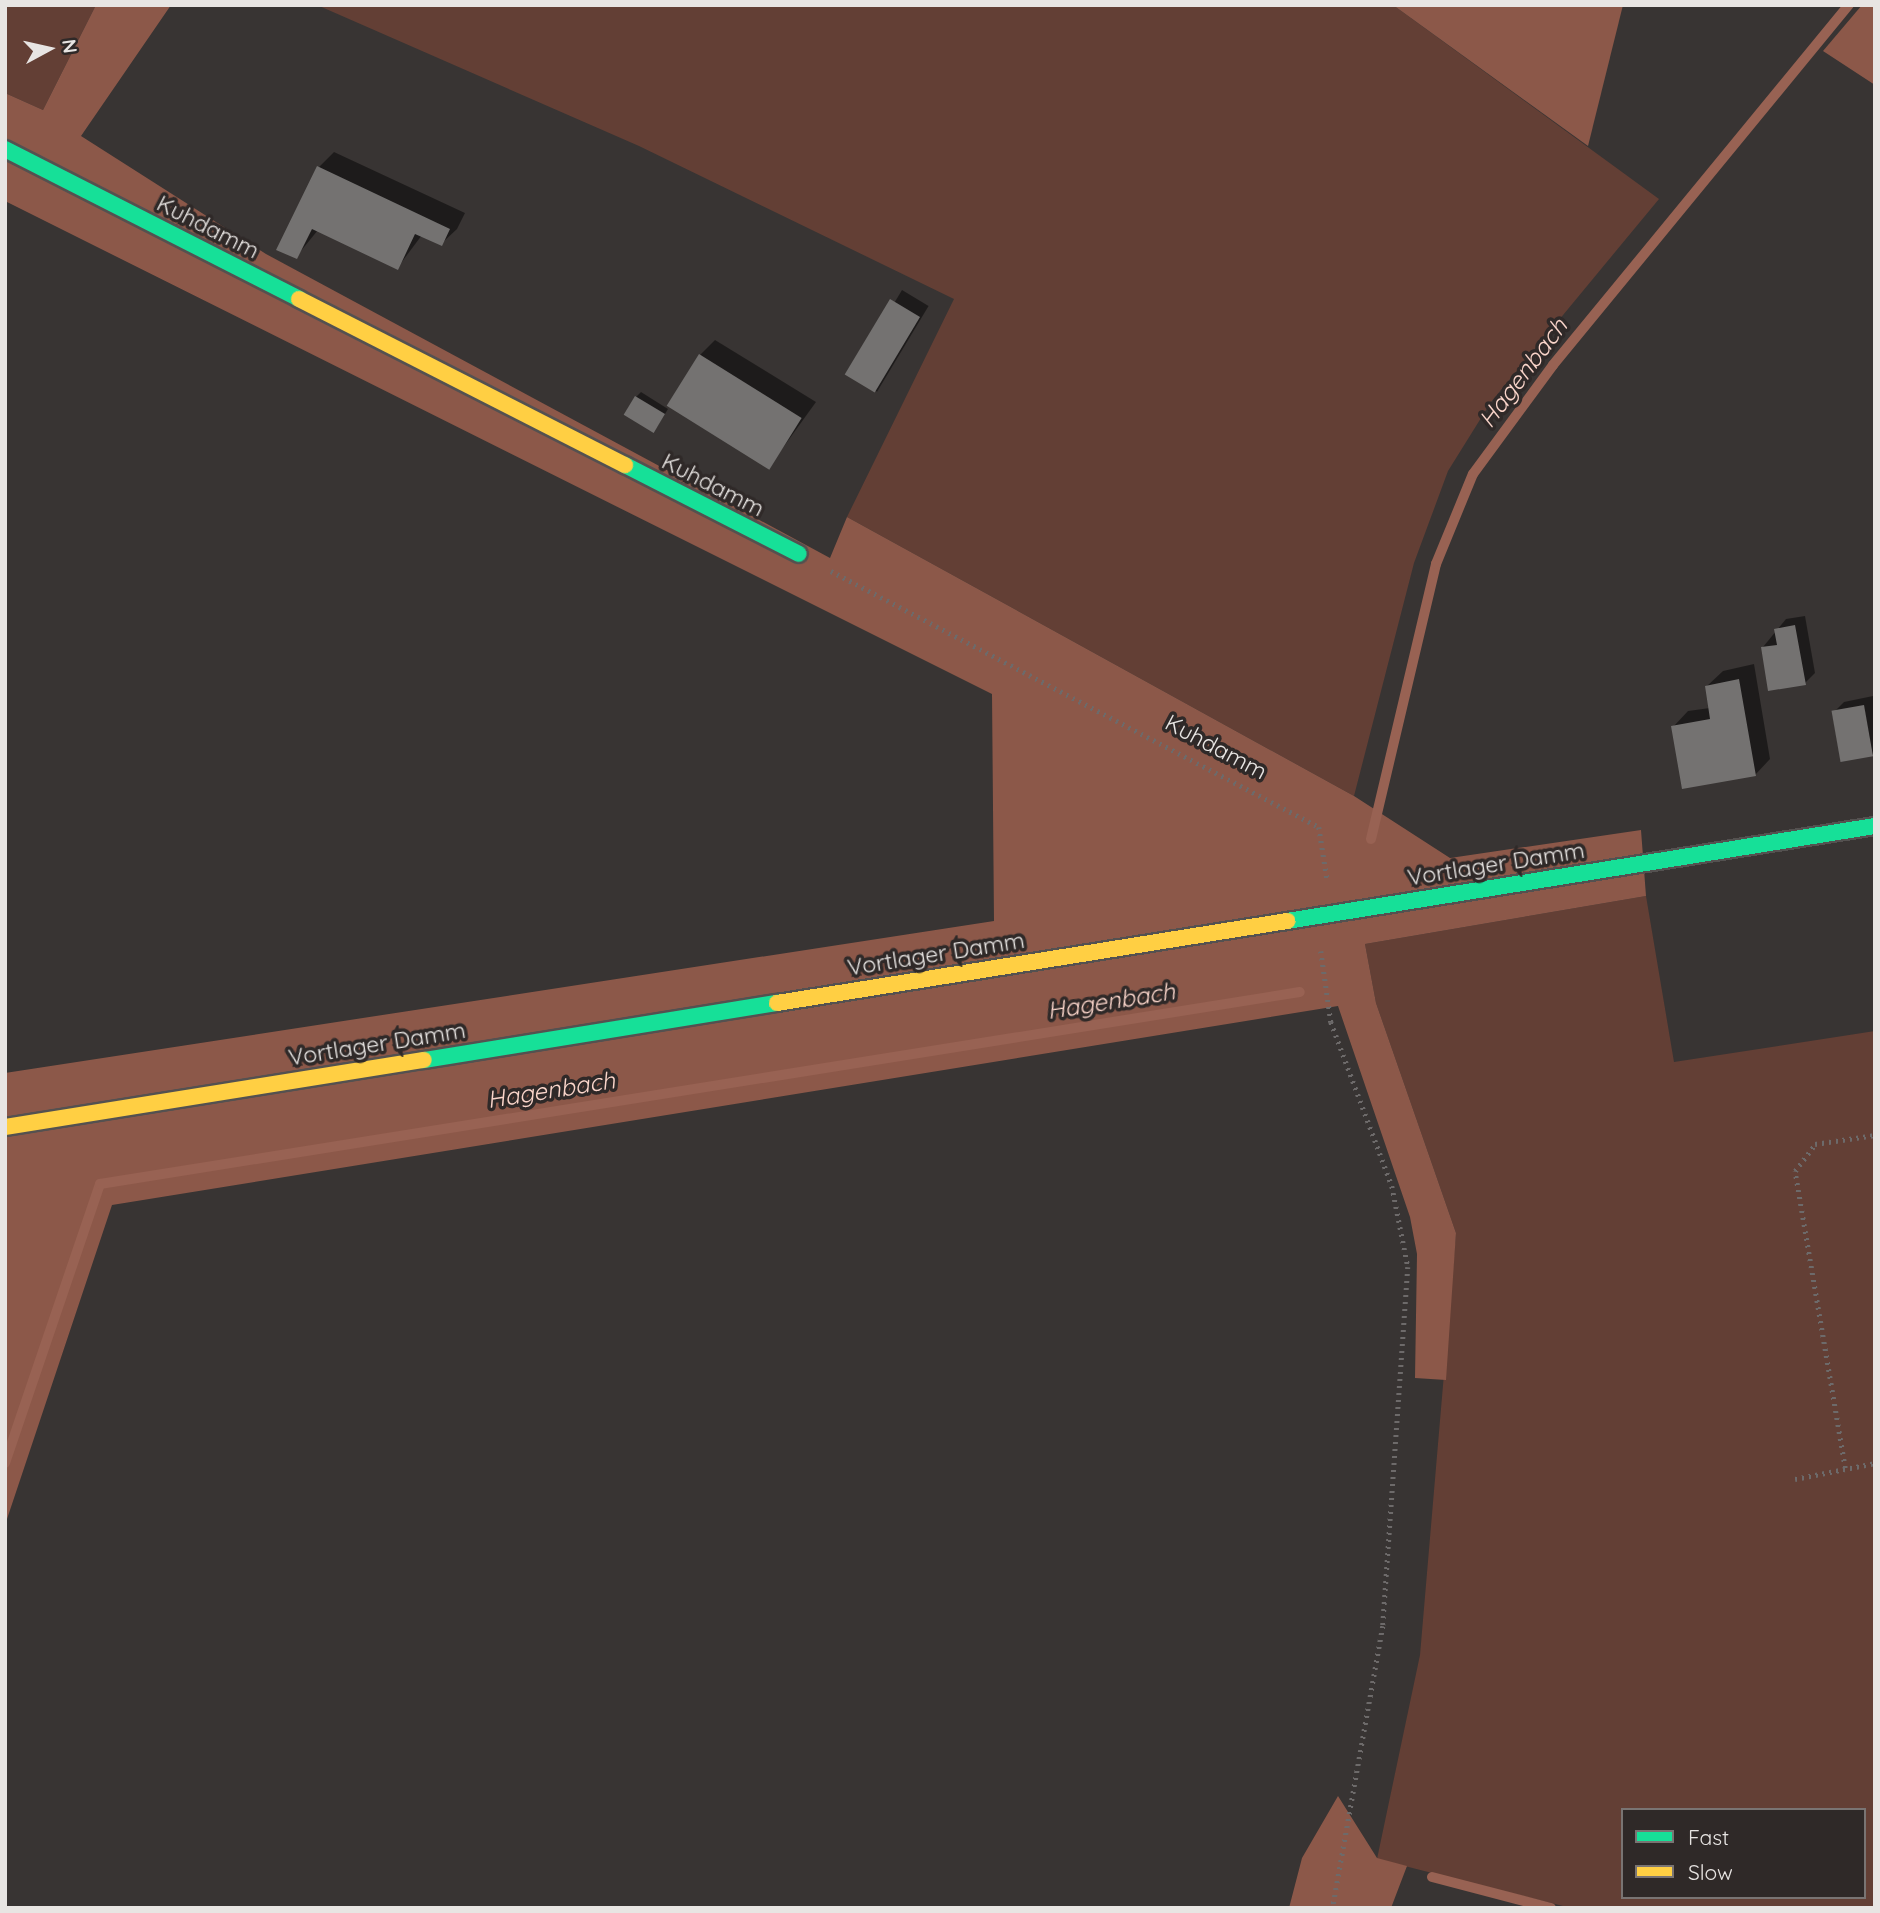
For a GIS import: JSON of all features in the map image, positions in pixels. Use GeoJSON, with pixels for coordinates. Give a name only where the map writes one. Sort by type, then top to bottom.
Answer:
{"type":"FeatureCollection","features":[{"type":"Feature","properties":{"kind":"street","name":"Kuhdamm"},"geometry":{"type":"LineString","coordinates":[[5,149],[799,554]]}},
{"type":"Feature","properties":{"kind":"street","name":"Vortlager Damm"},"geometry":{"type":"LineString","coordinates":[[5,1127],[1875,826]]}},
{"type":"Feature","properties":{"kind":"path","name":"Kuhdamm"},"geometry":{"type":"LineString","coordinates":[[799,554],[1319,827],[1326,845],[1322,915]]}},
{"type":"Feature","properties":{"kind":"path"},"geometry":{"type":"LineString","coordinates":[[1322,915],[1331,1022],[1392,1186],[1408,1267],[1383,1626],[1333,1908]]}},
{"type":"Feature","properties":{"kind":"path"},"geometry":{"type":"LineString","coordinates":[[1845,1468],[1794,1171],[1815,1144],[1875,1135]]}},
{"type":"Feature","properties":{"kind":"path"},"geometry":{"type":"LineString","coordinates":[[1795,1479],[1875,1463]]}},
{"type":"Feature","properties":{"kind":"shaded area"},"geometry":{"type":"Polygon","coordinates":[[[5,5],[96,5],[43,110],[5,93],[5,5]]]}},
{"type":"Feature","properties":{"kind":"shaded area"},"geometry":{"type":"Polygon","coordinates":[[[96,5],[171,5],[81,136],[266,254],[830,558],[847,517],[1354,796],[1450,858],[1641,830],[1646,896],[1365,944],[1376,1003],[1456,1233],[1446,1380],[1415,1378],[1417,1254],[1410,1217],[1338,1006],[112,1205],[5,1525],[5,1073],[994,921],[992,694],[5,201],[5,93],[43,110],[96,5]]]}},
{"type":"Feature","properties":{"kind":"shaded area"},"geometry":{"type":"Polygon","coordinates":[[[317,5],[1393,5],[1659,199],[1491,402],[1448,471],[1414,563],[1354,796],[847,517],[954,299],[639,146],[317,5]]]}},
{"type":"Feature","properties":{"kind":"shaded area"},"geometry":{"type":"Polygon","coordinates":[[[1393,5],[1623,5],[1588,146],[1393,5]]]}},
{"type":"Feature","properties":{"kind":"shaded area"},"geometry":{"type":"Polygon","coordinates":[[[1862,5],[1875,5],[1875,85],[1823,51],[1862,5]]]}},
{"type":"Feature","properties":{"kind":"shaded area"},"geometry":{"type":"Polygon","coordinates":[[[1646,896],[1674,1062],[1875,1031],[1875,1908],[1571,1908],[1377,1859],[1420,1655],[1456,1233],[1376,1003],[1365,944],[1646,896]]]}},
{"type":"Feature","properties":{"kind":"shaded area"},"geometry":{"type":"Polygon","coordinates":[[[1338,1796],[1377,1858],[1407,1866],[1391,1908],[1289,1908],[1302,1858],[1338,1796]]]}},
{"type":"Feature","properties":{"kind":"building"},"geometry":{"type":"Polygon","coordinates":[[[317,166],[450,229],[442,246],[415,234],[398,270],[312,229],[297,259],[276,250],[317,166]]]}},
{"type":"Feature","properties":{"kind":"building"},"geometry":{"type":"Polygon","coordinates":[[[890,299],[920,317],[875,392],[845,374],[890,299]]]}},
{"type":"Feature","properties":{"kind":"building"},"geometry":{"type":"Polygon","coordinates":[[[699,354],[802,418],[769,470],[667,406],[699,354]]]}},
{"type":"Feature","properties":{"kind":"building"},"geometry":{"type":"Polygon","coordinates":[[[635,396],[665,414],[654,433],[624,415],[635,396]]]}},
{"type":"Feature","properties":{"kind":"building"},"geometry":{"type":"Polygon","coordinates":[[[1795,625],[1806,685],[1768,691],[1761,647],[1777,645],[1774,629],[1795,625]]]}},
{"type":"Feature","properties":{"kind":"building"},"geometry":{"type":"Polygon","coordinates":[[[1739,679],[1756,776],[1682,789],[1671,726],[1710,719],[1705,686],[1739,679]]]}},
{"type":"Feature","properties":{"kind":"building"},"geometry":{"type":"Polygon","coordinates":[[[1864,705],[1873,756],[1841,762],[1832,711],[1864,705]]]}},
{"type":"Feature","properties":{"kind":"waterway","name":"Hagenbach"},"geometry":{"type":"LineString","coordinates":[[1371,839],[1436,564],[1473,474],[1553,365],[1849,5]]}},
{"type":"Feature","properties":{"kind":"waterway","name":"Hagenbach"},"geometry":{"type":"LineString","coordinates":[[5,1463],[100,1184],[1300,992]]}},
{"type":"Feature","properties":{"kind":"waterway"},"geometry":{"type":"LineString","coordinates":[[1432,1877],[1551,1908]]}},
{"type":"Feature","properties":{"kind":"traffic: fast"},"geometry":{"type":"LineString","coordinates":[[5,149],[299,299]]}},
{"type":"Feature","properties":{"kind":"traffic: fast"},"geometry":{"type":"LineString","coordinates":[[625,465],[799,554]]}},
{"type":"Feature","properties":{"kind":"traffic: fast"},"geometry":{"type":"LineString","coordinates":[[1287,921],[1875,826]]}},
{"type":"Feature","properties":{"kind":"traffic: fast"},"geometry":{"type":"LineString","coordinates":[[424,1060],[777,1003]]}},
{"type":"Feature","properties":{"kind":"traffic: slow"},"geometry":{"type":"LineString","coordinates":[[299,299],[625,465]]}},
{"type":"Feature","properties":{"kind":"traffic: slow"},"geometry":{"type":"LineString","coordinates":[[777,1003],[1287,921]]}},
{"type":"Feature","properties":{"kind":"traffic: slow"},"geometry":{"type":"LineString","coordinates":[[5,1127],[424,1060]]}}]}
